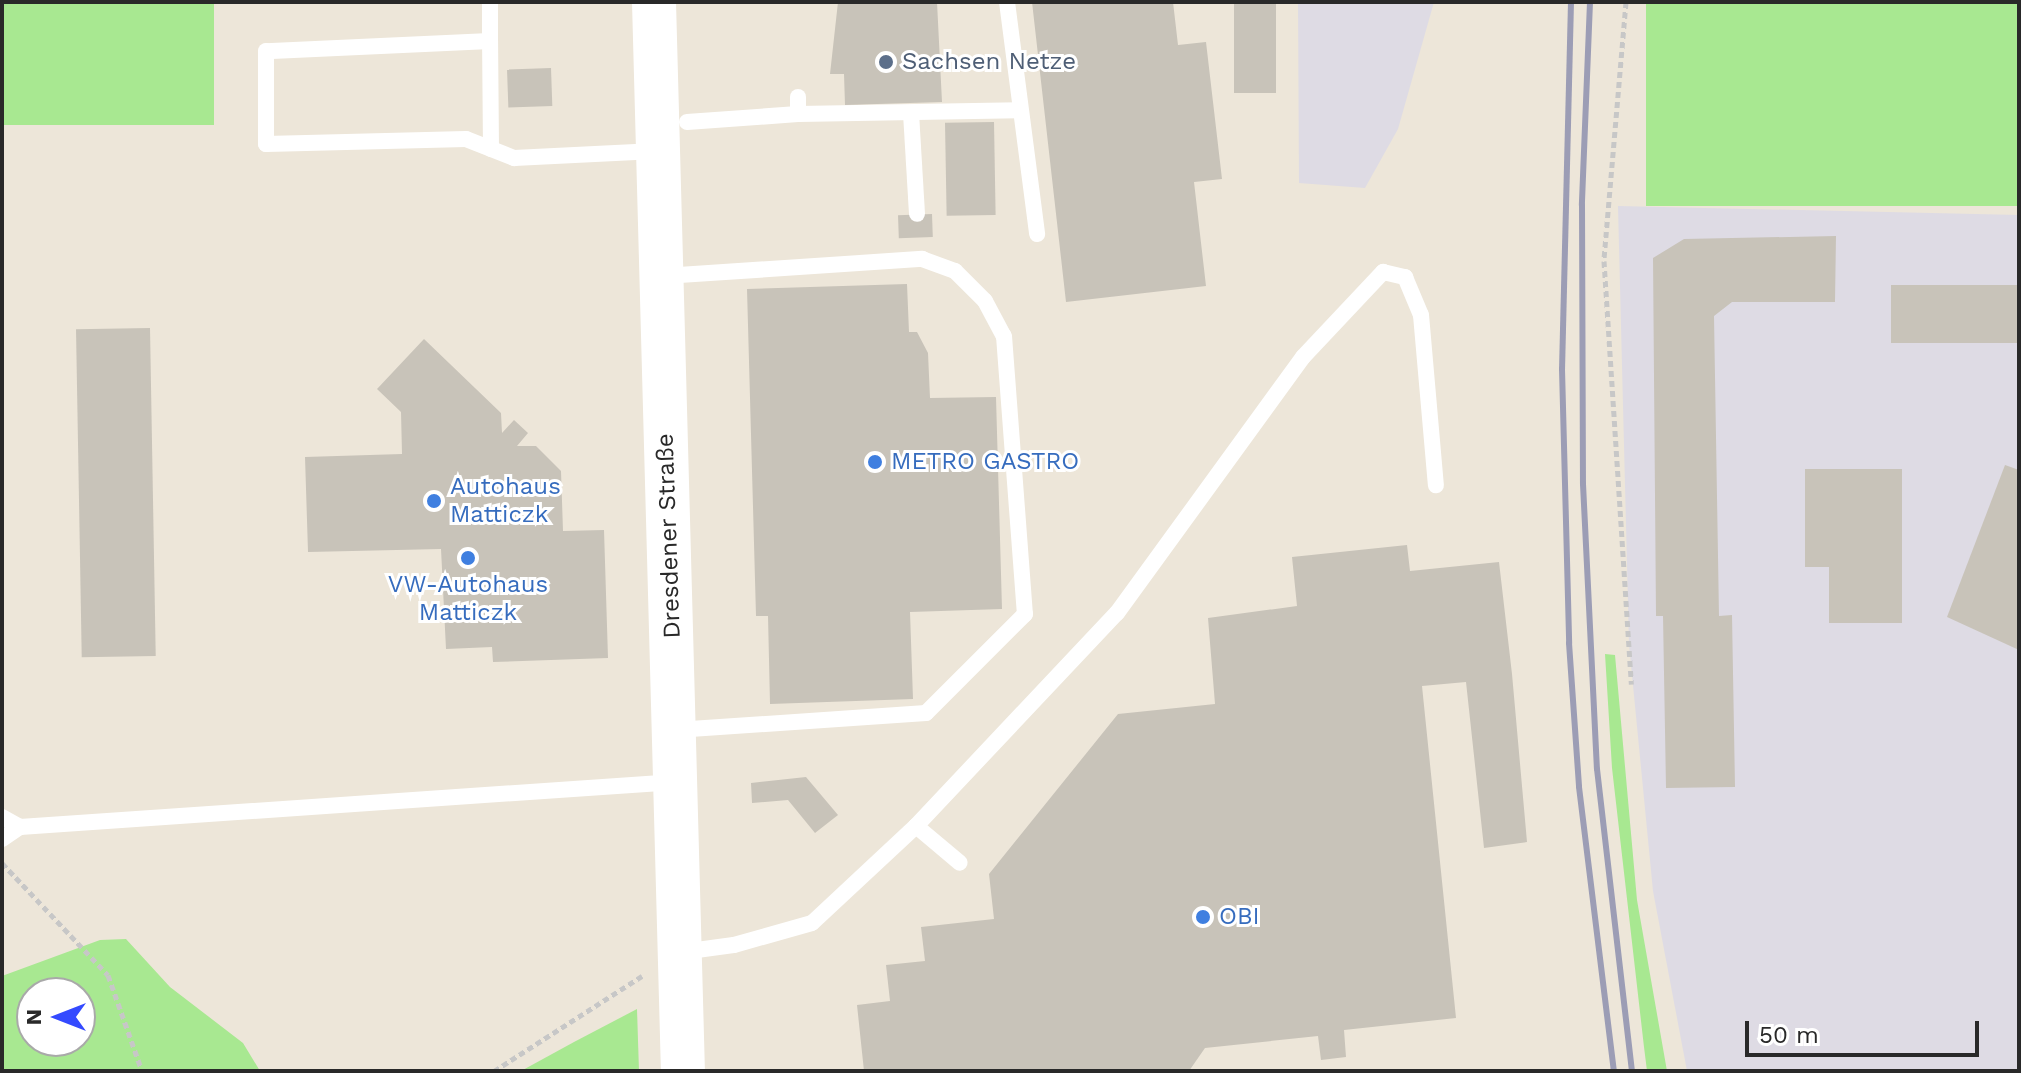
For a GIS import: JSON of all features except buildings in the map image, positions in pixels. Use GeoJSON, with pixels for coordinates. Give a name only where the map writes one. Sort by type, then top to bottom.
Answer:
{"type":"FeatureCollection","features":[{"type":"Feature","properties":{"kind":"main road","name":"Dresdener Straße"},"geometry":{"type":"LineString","coordinates":[[654,2],[672,137],[662,276],[683,1071]]}},
{"type":"Feature","properties":{"kind":"lane"},"geometry":{"type":"LineString","coordinates":[[490,2],[491,149]]}},
{"type":"Feature","properties":{"kind":"lane"},"geometry":{"type":"LineString","coordinates":[[1007,2],[1037,234]]}},
{"type":"Feature","properties":{"kind":"lane"},"geometry":{"type":"LineString","coordinates":[[490,41],[266,51],[266,144],[466,139],[514,158],[672,137],[798,106],[911,113],[1020,110]]}},
{"type":"Feature","properties":{"kind":"lane"},"geometry":{"type":"LineString","coordinates":[[911,113],[917,214]]}},
{"type":"Feature","properties":{"kind":"lane"},"geometry":{"type":"LineString","coordinates":[[662,276],[922,259],[955,271],[985,301],[1004,336],[1025,614],[926,713],[675,730]]}},
{"type":"Feature","properties":{"kind":"lane"},"geometry":{"type":"LineString","coordinates":[[680,952],[734,945],[812,923],[916,826],[1117,613],[1303,357],[1383,272],[1405,277],[1421,315],[1436,485]]}},
{"type":"Feature","properties":{"kind":"lane"},"geometry":{"type":"LineString","coordinates":[[2,839],[20,827],[676,782]]}},
{"type":"Feature","properties":{"kind":"lane"},"geometry":{"type":"LineString","coordinates":[[2,817],[20,827]]}},
{"type":"Feature","properties":{"kind":"lane"},"geometry":{"type":"LineString","coordinates":[[916,826],[960,863]]}},
{"type":"Feature","properties":{"kind":"path"},"geometry":{"type":"LineString","coordinates":[[1626,2],[1604,261],[1631,684]]}},
{"type":"Feature","properties":{"kind":"path"},"geometry":{"type":"LineString","coordinates":[[2,863],[108,975],[142,1071]]}},
{"type":"Feature","properties":{"kind":"path"},"geometry":{"type":"LineString","coordinates":[[494,1071],[680,952]]}},
{"type":"Feature","properties":{"kind":"shaded area"},"geometry":{"type":"Polygon","coordinates":[[[1298,2],[1434,2],[1398,129],[1365,188],[1299,183],[1298,2]]]}},
{"type":"Feature","properties":{"kind":"shaded area"},"geometry":{"type":"Polygon","coordinates":[[[1618,206],[2019,215],[2019,1071],[1687,1071],[1653,891],[1629,644],[1618,206]]]}},
{"type":"Feature","properties":{"kind":"green space"},"geometry":{"type":"Polygon","coordinates":[[[2,2],[214,2],[214,125],[2,125],[2,2]]]}},
{"type":"Feature","properties":{"kind":"green space"},"geometry":{"type":"Polygon","coordinates":[[[1646,2],[2019,2],[2019,206],[1646,206],[1646,2]]]}},
{"type":"Feature","properties":{"kind":"green space"},"geometry":{"type":"Polygon","coordinates":[[[1605,654],[1615,655],[1637,900],[1667,1071],[1647,1071],[1612,768],[1605,654]]]}},
{"type":"Feature","properties":{"kind":"green space"},"geometry":{"type":"Polygon","coordinates":[[[126,939],[170,987],[243,1043],[260,1071],[2,1071],[2,976],[100,940],[126,939]]]}},
{"type":"Feature","properties":{"kind":"green space"},"geometry":{"type":"Polygon","coordinates":[[[637,1009],[639,1071],[521,1071],[574,1042],[637,1009]]]}},
{"type":"Feature","properties":{"kind":"railway"},"geometry":{"type":"LineString","coordinates":[[1571,2],[1562,369],[1569,643],[1579,787],[1614,1071]]}},
{"type":"Feature","properties":{"kind":"railway"},"geometry":{"type":"LineString","coordinates":[[1590,2],[1582,205],[1583,484],[1597,769],[1632,1071]]}},
{"type":"Feature","properties":{"kind":"place","name":"Sachsen Netze"},"geometry":{"type":"Point","coordinates":[886,62]}},
{"type":"Feature","properties":{"kind":"place","name":"METRO GASTRO"},"geometry":{"type":"Point","coordinates":[875,462]}},
{"type":"Feature","properties":{"kind":"place","name":"Autohaus Matticzk"},"geometry":{"type":"Point","coordinates":[434,501]}},
{"type":"Feature","properties":{"kind":"place","name":"VW-Autohaus Matticzk"},"geometry":{"type":"Point","coordinates":[468,558]}},
{"type":"Feature","properties":{"kind":"place","name":"OBI"},"geometry":{"type":"Point","coordinates":[1203,917]}}]}
